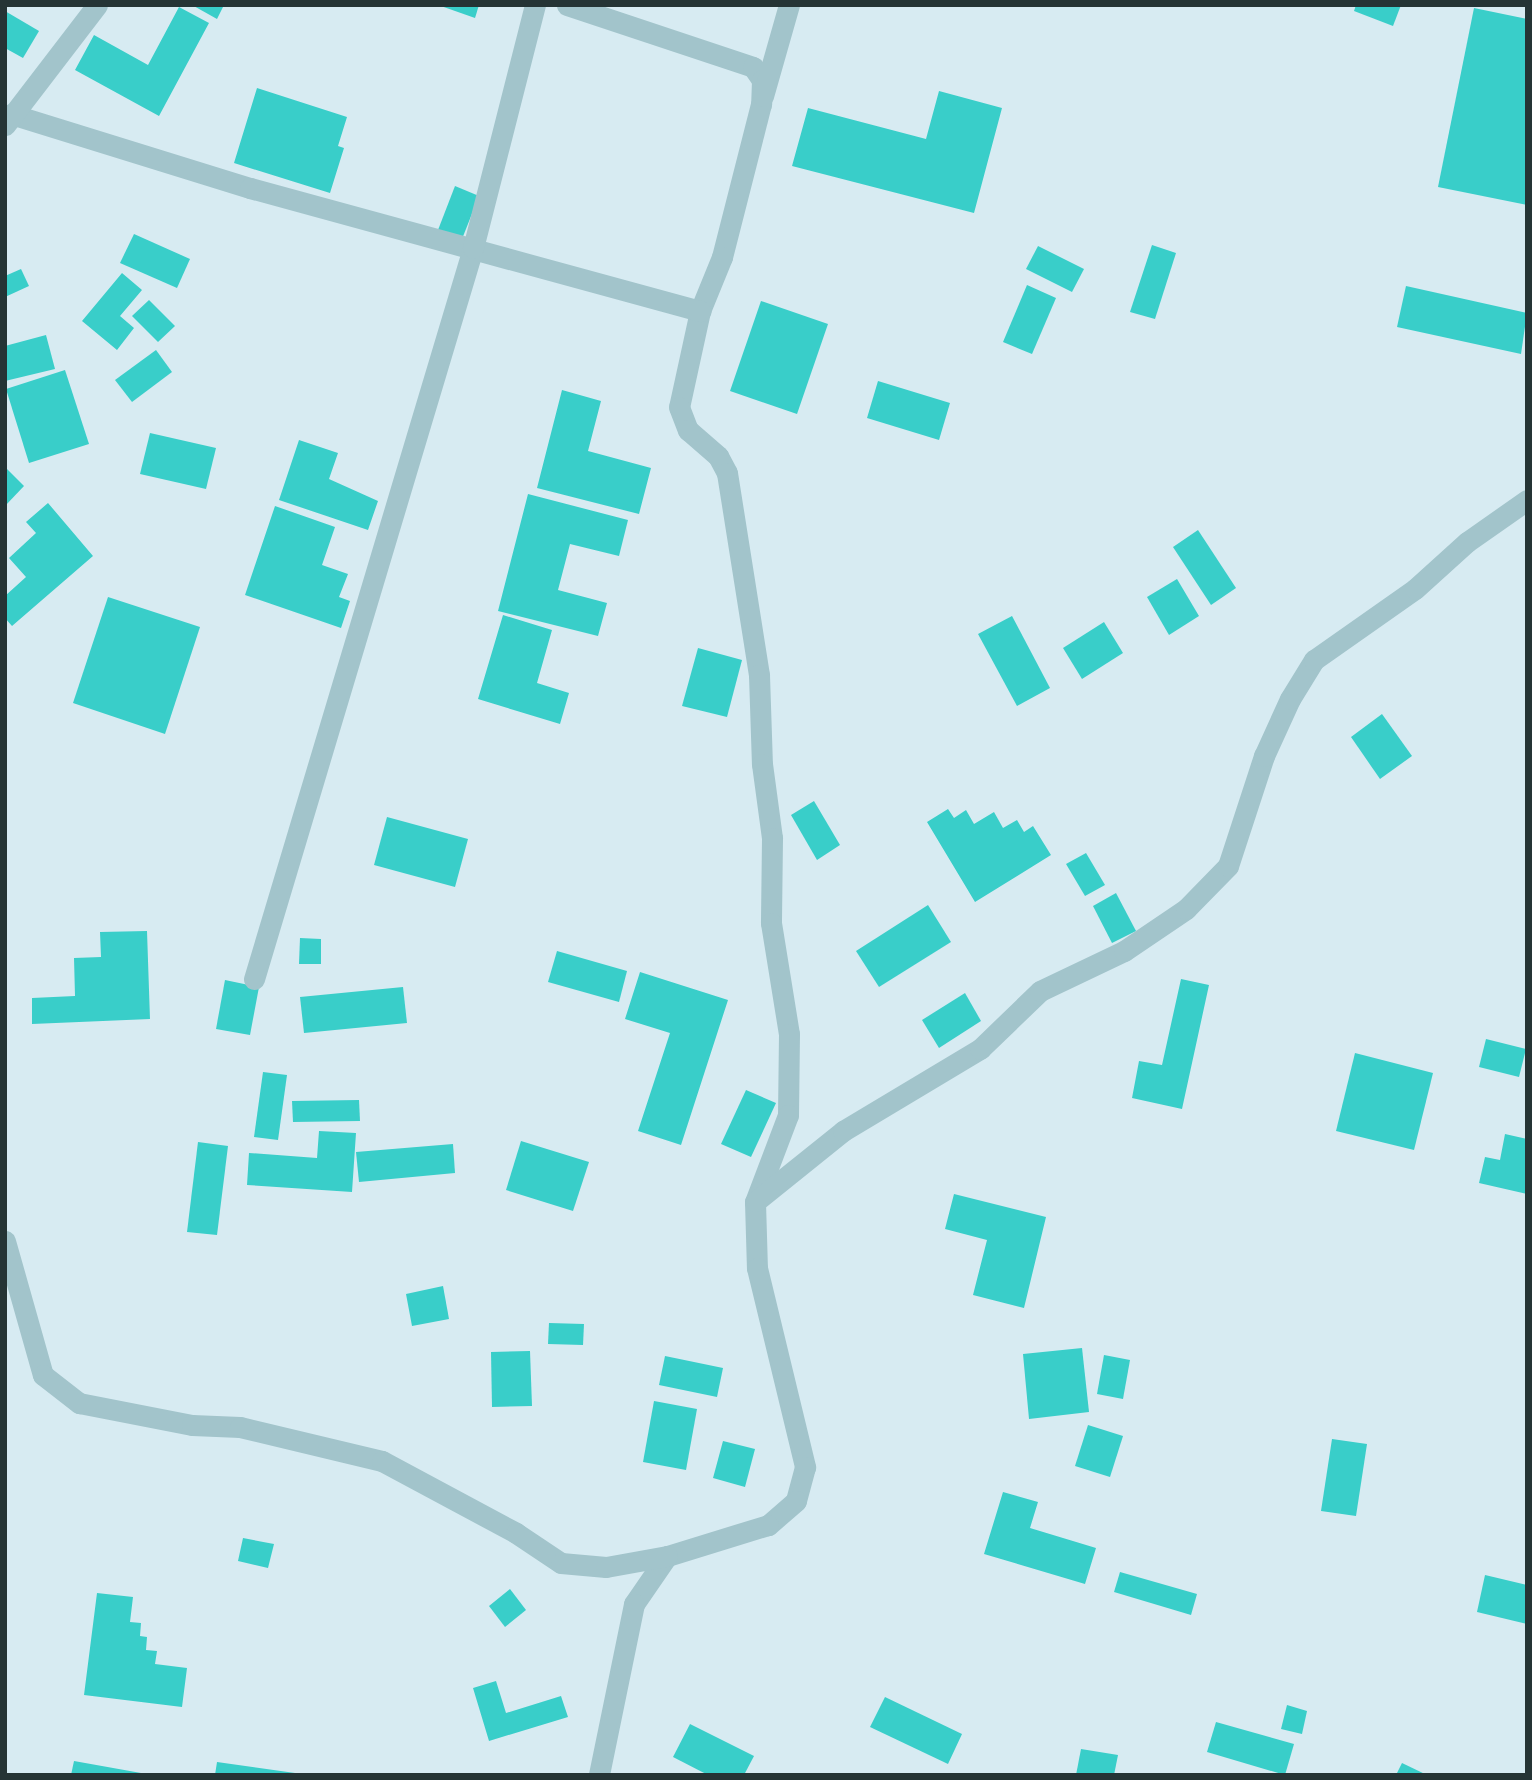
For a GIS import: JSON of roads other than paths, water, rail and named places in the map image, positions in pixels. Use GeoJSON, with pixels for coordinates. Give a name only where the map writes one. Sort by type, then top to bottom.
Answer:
{"type":"FeatureCollection","features":[{"type":"Feature","properties":{"kind":"street"},"geometry":{"type":"LineString","coordinates":[[97,5],[8,120],[700,311]]}},
{"type":"Feature","properties":{"kind":"street"},"geometry":{"type":"LineString","coordinates":[[254,979],[473,248],[535,5]]}},
{"type":"Feature","properties":{"kind":"street"},"geometry":{"type":"LineString","coordinates":[[567,5],[753,66],[762,80],[761,104]]}},
{"type":"Feature","properties":{"kind":"street"},"geometry":{"type":"LineString","coordinates":[[5,1241],[43,1375],[79,1403],[192,1425],[240,1427],[382,1461],[516,1533],[561,1563],[606,1567],[667,1556],[768,1525],[796,1501],[805,1467],[757,1268],[755,1202],[788,1115],[789,1034],[771,923],[772,838],[762,764],[759,675],[734,497],[722,461],[688,430],[679,407],[700,311],[722,257],[789,5]]}},
{"type":"Feature","properties":{"kind":"street"},"geometry":{"type":"LineString","coordinates":[[755,1202],[843,1130],[980,1049],[1040,991],[1124,951],[1186,909],[1228,866],[1264,756],[1290,699],[1314,660],[1415,589],[1467,542],[1527,500]]}},
{"type":"Feature","properties":{"kind":"street"},"geometry":{"type":"LineString","coordinates":[[599,1775],[634,1604],[667,1556]]}}]}
